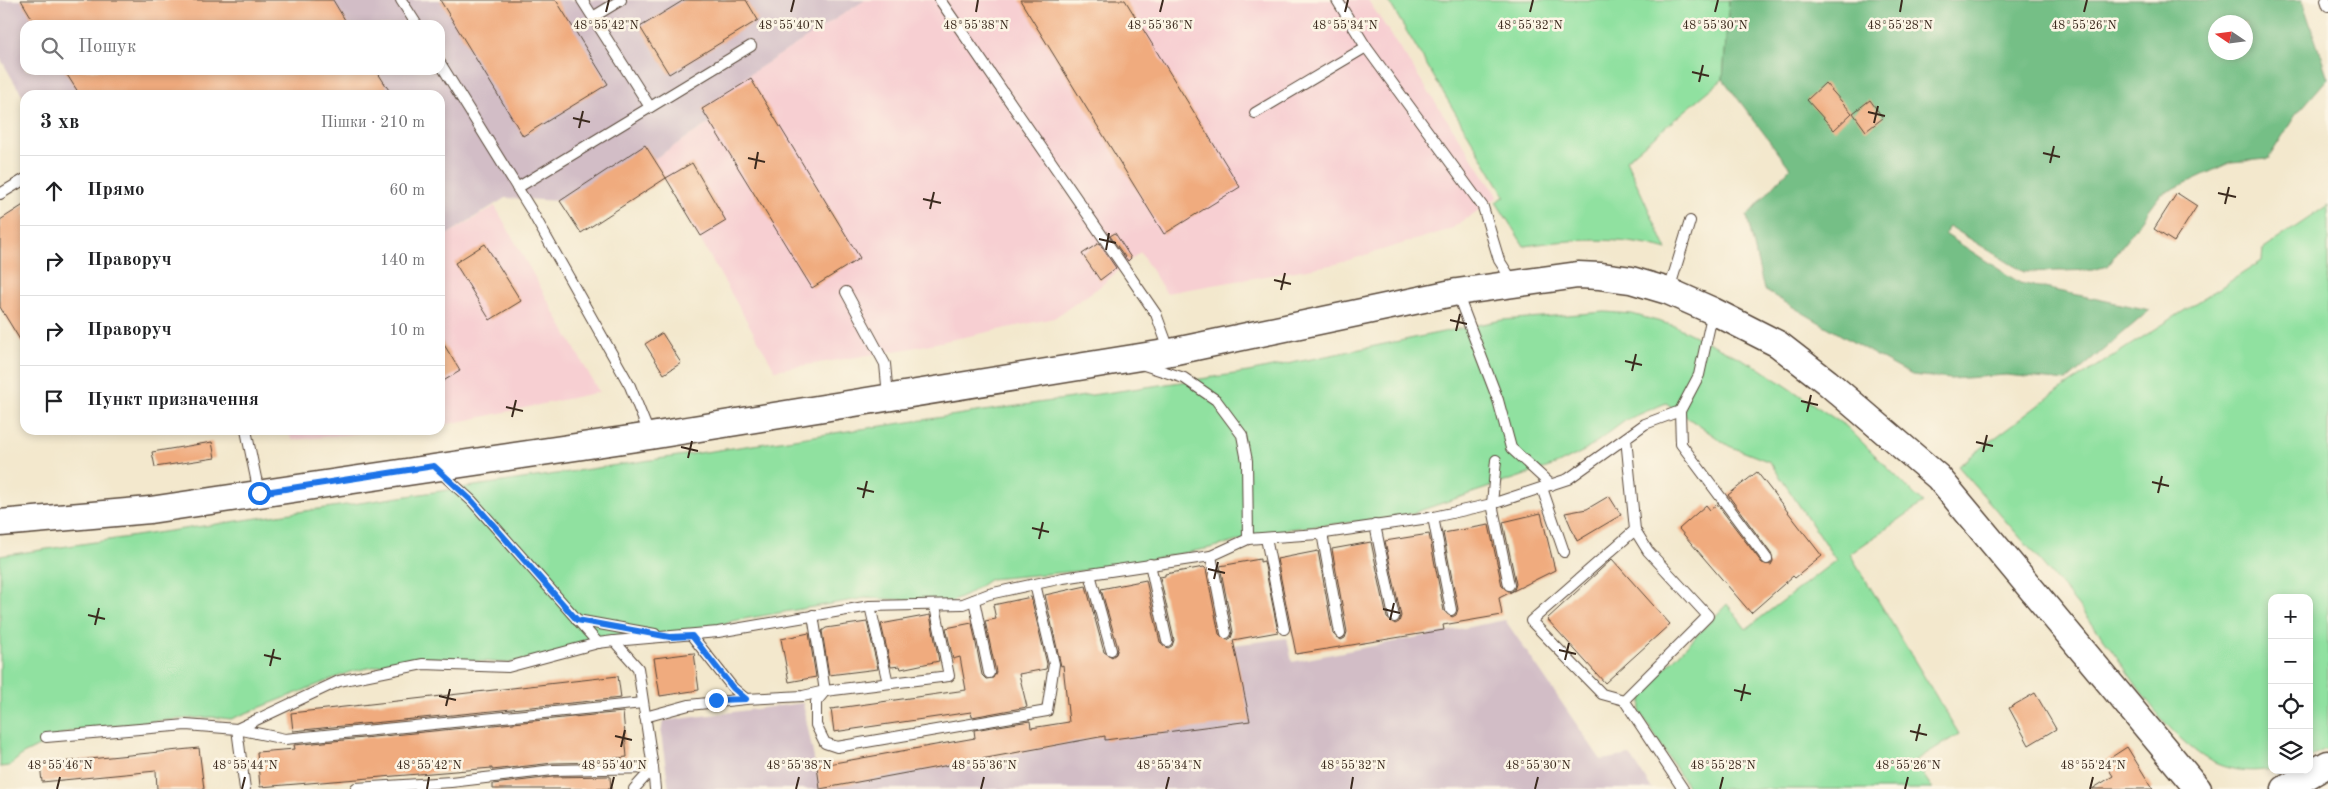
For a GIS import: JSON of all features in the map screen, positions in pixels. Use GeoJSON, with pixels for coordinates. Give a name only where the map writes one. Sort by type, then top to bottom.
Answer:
{"type":"FeatureCollection","features":[{"type":"Feature","properties":{"kind":"street"},"geometry":{"type":"LineString","coordinates":[[4,517],[150,510],[434,466],[650,436],[1171,352],[1456,292],[1578,275],[1600,276],[1631,280],[1668,291],[1713,311],[1778,344],[1827,382],[1938,477],[2198,789]]}},
{"type":"Feature","properties":{"kind":"street"},"geometry":{"type":"LineString","coordinates":[[2285,789],[2328,764]]}},
{"type":"Feature","properties":{"kind":"lane"},"geometry":{"type":"LineString","coordinates":[[401,0],[414,20]]}},
{"type":"Feature","properties":{"kind":"lane"},"geometry":{"type":"LineString","coordinates":[[582,0],[650,107]]}},
{"type":"Feature","properties":{"kind":"lane"},"geometry":{"type":"LineString","coordinates":[[593,17],[621,0]]}},
{"type":"Feature","properties":{"kind":"lane"},"geometry":{"type":"LineString","coordinates":[[940,0],[1156,314],[1171,352]]}},
{"type":"Feature","properties":{"kind":"lane"},"geometry":{"type":"LineString","coordinates":[[1337,0],[1366,47],[1484,207],[1499,260],[1514,285]]}},
{"type":"Feature","properties":{"kind":"lane"},"geometry":{"type":"LineString","coordinates":[[2326,0],[2328,6]]}},
{"type":"Feature","properties":{"kind":"lane"},"geometry":{"type":"LineString","coordinates":[[517,188],[751,46]]}},
{"type":"Feature","properties":{"kind":"lane"},"geometry":{"type":"LineString","coordinates":[[1255,113],[1366,47]]}},
{"type":"Feature","properties":{"kind":"lane"},"geometry":{"type":"LineString","coordinates":[[445,71],[517,188],[630,386],[650,436]]}},
{"type":"Feature","properties":{"kind":"lane"},"geometry":{"type":"LineString","coordinates":[[0,194],[20,182]]}},
{"type":"Feature","properties":{"kind":"lane"},"geometry":{"type":"LineString","coordinates":[[1668,291],[1690,221]]}},
{"type":"Feature","properties":{"kind":"lane"},"geometry":{"type":"LineString","coordinates":[[846,292],[885,364],[888,397]]}},
{"type":"Feature","properties":{"kind":"lane"},"geometry":{"type":"LineString","coordinates":[[1456,292],[1498,400],[1511,448],[1546,487],[1564,552]]}},
{"type":"Feature","properties":{"kind":"lane"},"geometry":{"type":"LineString","coordinates":[[1713,311],[1699,375],[1680,411],[1681,444],[1767,559]]}},
{"type":"Feature","properties":{"kind":"lane"},"geometry":{"type":"LineString","coordinates":[[1131,359],[1150,368],[1184,378],[1216,400],[1242,435],[1248,461],[1248,539]]}},
{"type":"Feature","properties":{"kind":"lane"},"geometry":{"type":"LineString","coordinates":[[236,729],[340,681],[422,664],[508,667],[598,643],[692,636],[870,606],[963,604],[989,594],[1035,584],[1150,564],[1211,556],[1248,539],[1322,533],[1433,517],[1492,504],[1568,479],[1645,424],[1680,411]]}},
{"type":"Feature","properties":{"kind":"lane"},"geometry":{"type":"LineString","coordinates":[[247,435],[259,493]]}},
{"type":"Feature","properties":{"kind":"lane"},"geometry":{"type":"LineString","coordinates":[[1624,700],[1708,616],[1648,551],[1635,530],[1626,438]]}},
{"type":"Feature","properties":{"kind":"lane"},"geometry":{"type":"LineString","coordinates":[[1496,460],[1492,504],[1509,585]]}},
{"type":"Feature","properties":{"kind":"lane"},"geometry":{"type":"LineString","coordinates":[[434,466],[472,501],[598,643]]}},
{"type":"Feature","properties":{"kind":"lane"},"geometry":{"type":"LineString","coordinates":[[1433,517],[1451,610]]}},
{"type":"Feature","properties":{"kind":"lane"},"geometry":{"type":"LineString","coordinates":[[1375,525],[1394,617]]}},
{"type":"Feature","properties":{"kind":"lane"},"geometry":{"type":"LineString","coordinates":[[1635,530],[1532,620],[1602,694],[1624,700],[1683,789]]}},
{"type":"Feature","properties":{"kind":"lane"},"geometry":{"type":"LineString","coordinates":[[1322,533],[1340,634]]}},
{"type":"Feature","properties":{"kind":"lane"},"geometry":{"type":"LineString","coordinates":[[1266,538],[1284,629]]}},
{"type":"Feature","properties":{"kind":"lane"},"geometry":{"type":"LineString","coordinates":[[1211,556],[1226,632]]}},
{"type":"Feature","properties":{"kind":"lane"},"geometry":{"type":"LineString","coordinates":[[1150,564],[1167,641]]}},
{"type":"Feature","properties":{"kind":"lane"},"geometry":{"type":"LineString","coordinates":[[1090,574],[1111,650]]}},
{"type":"Feature","properties":{"kind":"lane"},"geometry":{"type":"LineString","coordinates":[[813,615],[825,691],[816,702],[816,725],[825,743],[837,747],[1047,711],[1054,664],[1035,584]]}},
{"type":"Feature","properties":{"kind":"lane"},"geometry":{"type":"LineString","coordinates":[[974,600],[989,673]]}},
{"type":"Feature","properties":{"kind":"lane"},"geometry":{"type":"LineString","coordinates":[[870,606],[888,683]]}},
{"type":"Feature","properties":{"kind":"lane"},"geometry":{"type":"LineString","coordinates":[[645,717],[716,700],[803,696],[825,691],[949,676],[935,606]]}},
{"type":"Feature","properties":{"kind":"lane"},"geometry":{"type":"LineString","coordinates":[[577,620],[670,637]]}},
{"type":"Feature","properties":{"kind":"lane"},"geometry":{"type":"LineString","coordinates":[[692,636],[733,688],[746,699]]}},
{"type":"Feature","properties":{"kind":"lane"},"geometry":{"type":"LineString","coordinates":[[614,641],[638,668],[655,789]]}},
{"type":"Feature","properties":{"kind":"lane"},"geometry":{"type":"LineString","coordinates":[[46,737],[186,725],[236,729],[286,739],[346,735],[643,703]]}},
{"type":"Feature","properties":{"kind":"lane"},"geometry":{"type":"LineString","coordinates":[[236,729],[245,789]]}},
{"type":"Feature","properties":{"kind":"lane"},"geometry":{"type":"LineString","coordinates":[[356,788],[451,782],[553,770],[653,768]]}},
{"type":"Feature","properties":{"kind":"lane"},"geometry":{"type":"LineString","coordinates":[[634,789],[653,768]]}},
{"type":"Feature","properties":{"kind":"shaded area"},"geometry":{"type":"Polygon","coordinates":[[[0,0],[865,0],[750,74],[703,109],[711,122],[654,159],[645,146],[560,201],[505,198],[445,236],[445,90],[20,90],[20,92],[0,58],[0,0]]]}},
{"type":"Feature","properties":{"kind":"shaded area"},"geometry":{"type":"Polygon","coordinates":[[[865,0],[1368,0],[1498,197],[1451,229],[1336,264],[1166,293],[1140,252],[1098,288],[1054,318],[907,349],[775,370],[654,159],[710,123],[702,109],[750,74],[865,0]]]}},
{"type":"Feature","properties":{"kind":"shaded area"},"geometry":{"type":"Polygon","coordinates":[[[495,206],[599,392],[445,425],[445,236],[495,206]]]}},
{"type":"Feature","properties":{"kind":"shaded area"},"geometry":{"type":"Polygon","coordinates":[[[289,435],[344,435],[293,440],[289,435]]]}},
{"type":"Feature","properties":{"kind":"shaded area"},"geometry":{"type":"Polygon","coordinates":[[[1505,620],[1601,760],[1630,755],[1652,789],[820,789],[1092,739],[1082,664],[1287,638],[1292,662],[1505,620]]]}},
{"type":"Feature","properties":{"kind":"shaded area"},"geometry":{"type":"Polygon","coordinates":[[[803,703],[820,789],[669,789],[661,734],[663,721],[803,703]]]}},
{"type":"Feature","properties":{"kind":"green space"},"geometry":{"type":"Polygon","coordinates":[[[1388,0],[1729,0],[1723,79],[1626,160],[1667,250],[1632,242],[1596,240],[1524,246],[1496,202],[1505,196],[1388,0]]]}},
{"type":"Feature","properties":{"kind":"green space"},"geometry":{"type":"Polygon","coordinates":[[[1729,0],[2302,0],[2328,78],[2295,116],[2268,159],[2231,162],[2160,195],[2107,266],[2093,270],[2024,272],[1949,226],[1945,234],[2020,283],[2150,310],[2067,381],[2006,375],[1951,379],[1912,375],[1764,290],[1747,216],[1790,168],[1723,79],[1729,0]]]}},
{"type":"Feature","properties":{"kind":"green space"},"geometry":{"type":"Polygon","coordinates":[[[2328,205],[2328,749],[2313,756],[2313,594],[2268,594],[2268,769],[2251,771],[2231,769],[2212,762],[2194,750],[2167,725],[2084,613],[1958,466],[2049,397],[2262,261],[2263,249],[2328,205]]]}},
{"type":"Feature","properties":{"kind":"green space"},"geometry":{"type":"Polygon","coordinates":[[[1605,312],[1632,314],[1675,326],[1758,367],[1847,427],[1923,503],[1850,554],[1959,734],[1914,761],[1933,789],[1689,789],[1640,712],[1643,691],[1727,604],[1746,629],[1836,560],[1770,462],[1729,446],[1666,403],[1626,420],[1586,450],[1558,464],[1401,517],[1288,529],[1210,548],[1101,569],[990,579],[967,595],[951,602],[865,598],[732,621],[720,627],[507,663],[418,657],[350,672],[231,719],[212,717],[155,721],[67,732],[23,754],[9,766],[0,767],[0,556],[1248,372],[1502,320],[1605,312]]]}},
{"type":"Feature","properties":{"kind":"building"},"geometry":{"type":"Polygon","coordinates":[[[21,0],[333,0],[345,20],[33,20],[21,0]]]}},
{"type":"Feature","properties":{"kind":"building"},"geometry":{"type":"Polygon","coordinates":[[[440,0],[556,0],[608,84],[523,136],[440,0]]]}},
{"type":"Feature","properties":{"kind":"building"},"geometry":{"type":"Polygon","coordinates":[[[684,0],[746,0],[758,20],[669,74],[640,27],[684,0]]]}},
{"type":"Feature","properties":{"kind":"building"},"geometry":{"type":"Polygon","coordinates":[[[1020,0],[1125,0],[1240,187],[1164,234],[1020,0]]]}},
{"type":"Feature","properties":{"kind":"building"},"geometry":{"type":"Polygon","coordinates":[[[67,75],[379,75],[389,90],[77,90],[67,75]]]}},
{"type":"Feature","properties":{"kind":"building"},"geometry":{"type":"Polygon","coordinates":[[[751,79],[860,258],[812,288],[702,109],[751,79]]]}},
{"type":"Feature","properties":{"kind":"building"},"geometry":{"type":"Polygon","coordinates":[[[1825,83],[1852,113],[1834,130],[1807,100],[1825,83]]]}},
{"type":"Feature","properties":{"kind":"building"},"geometry":{"type":"Polygon","coordinates":[[[1870,100],[1883,118],[1866,131],[1853,113],[1870,100]]]}},
{"type":"Feature","properties":{"kind":"building"},"geometry":{"type":"Polygon","coordinates":[[[645,145],[666,178],[581,233],[560,201],[645,145]]]}},
{"type":"Feature","properties":{"kind":"building"},"geometry":{"type":"Polygon","coordinates":[[[692,163],[726,221],[701,236],[666,178],[692,163]]]}},
{"type":"Feature","properties":{"kind":"building"},"geometry":{"type":"Polygon","coordinates":[[[2177,193],[2197,206],[2174,242],[2154,229],[2177,193]]]}},
{"type":"Feature","properties":{"kind":"building"},"geometry":{"type":"Polygon","coordinates":[[[20,207],[20,340],[0,307],[0,220],[20,207]]]}},
{"type":"Feature","properties":{"kind":"building"},"geometry":{"type":"Polygon","coordinates":[[[1115,233],[1131,258],[1128,261],[1110,236],[1115,233]]]}},
{"type":"Feature","properties":{"kind":"building"},"geometry":{"type":"Polygon","coordinates":[[[1099,243],[1116,268],[1100,280],[1082,254],[1099,243]]]}},
{"type":"Feature","properties":{"kind":"building"},"geometry":{"type":"Polygon","coordinates":[[[485,244],[521,301],[490,320],[455,263],[485,244]]]}},
{"type":"Feature","properties":{"kind":"building"},"geometry":{"type":"Polygon","coordinates":[[[662,333],[681,363],[664,374],[645,344],[662,333]]]}},
{"type":"Feature","properties":{"kind":"building"},"geometry":{"type":"Polygon","coordinates":[[[445,346],[460,371],[445,380],[445,346]]]}},
{"type":"Feature","properties":{"kind":"building"},"geometry":{"type":"Polygon","coordinates":[[[212,442],[215,458],[155,467],[152,452],[212,442]]]}},
{"type":"Feature","properties":{"kind":"building"},"geometry":{"type":"Polygon","coordinates":[[[1757,472],[1822,556],[1795,578],[1793,576],[1751,613],[1679,529],[1706,505],[1710,510],[1717,504],[1762,563],[1771,565],[1773,561],[1772,555],[1728,495],[1757,472]]]}},
{"type":"Feature","properties":{"kind":"building"},"geometry":{"type":"Polygon","coordinates":[[[1609,496],[1621,515],[1577,541],[1565,513],[1587,509],[1609,496]]]}},
{"type":"Feature","properties":{"kind":"building"},"geometry":{"type":"Polygon","coordinates":[[[1541,513],[1555,570],[1499,598],[1502,615],[1443,625],[1444,630],[1296,654],[1277,559],[1318,551],[1333,634],[1341,640],[1345,638],[1347,632],[1332,549],[1371,542],[1387,618],[1395,624],[1399,622],[1401,616],[1385,541],[1429,534],[1444,611],[1452,617],[1456,615],[1458,609],[1443,533],[1489,525],[1502,586],[1510,592],[1514,590],[1516,584],[1503,522],[1541,513]]]}},
{"type":"Feature","properties":{"kind":"building"},"geometry":{"type":"Polygon","coordinates":[[[1260,559],[1260,562],[1264,561],[1278,632],[1233,640],[1250,721],[1105,740],[1105,736],[820,789],[817,766],[975,738],[974,730],[1030,721],[1031,728],[1069,722],[1063,665],[1061,666],[1045,595],[1086,586],[1104,652],[1112,657],[1116,654],[1118,648],[1101,589],[1146,580],[1160,642],[1168,648],[1172,646],[1174,640],[1160,577],[1165,576],[1165,574],[1204,567],[1206,569],[1219,634],[1227,640],[1231,638],[1233,632],[1220,566],[1260,559]]]}},
{"type":"Feature","properties":{"kind":"building"},"geometry":{"type":"Polygon","coordinates":[[[1612,559],[1670,624],[1605,683],[1547,619],[1612,559]]]}},
{"type":"Feature","properties":{"kind":"building"},"geometry":{"type":"Polygon","coordinates":[[[1031,597],[1047,664],[1046,669],[1019,674],[1027,707],[972,717],[971,712],[834,732],[831,709],[966,690],[960,657],[953,659],[946,628],[972,623],[982,675],[986,679],[993,678],[996,672],[985,621],[996,619],[993,605],[1031,597]]]}},
{"type":"Feature","properties":{"kind":"building"},"geometry":{"type":"Polygon","coordinates":[[[930,615],[939,661],[901,669],[900,666],[891,667],[881,624],[930,615]]]}},
{"type":"Feature","properties":{"kind":"building"},"geometry":{"type":"Polygon","coordinates":[[[867,622],[878,669],[829,675],[822,631],[826,628],[867,622]]]}},
{"type":"Feature","properties":{"kind":"building"},"geometry":{"type":"Polygon","coordinates":[[[809,633],[816,677],[789,682],[781,639],[809,633]]]}},
{"type":"Feature","properties":{"kind":"building"},"geometry":{"type":"Polygon","coordinates":[[[694,653],[699,690],[660,696],[654,658],[694,653]]]}},
{"type":"Feature","properties":{"kind":"building"},"geometry":{"type":"Polygon","coordinates":[[[618,676],[621,698],[293,731],[291,713],[618,676]]]}},
{"type":"Feature","properties":{"kind":"building"},"geometry":{"type":"Polygon","coordinates":[[[2035,693],[2056,729],[2029,745],[2009,708],[2035,693]]]}},
{"type":"Feature","properties":{"kind":"building"},"geometry":{"type":"Polygon","coordinates":[[[623,712],[627,757],[608,759],[608,762],[553,763],[492,770],[492,768],[260,787],[257,752],[295,749],[294,745],[623,712]]]}},
{"type":"Feature","properties":{"kind":"building"},"geometry":{"type":"Polygon","coordinates":[[[2127,747],[2153,789],[2092,789],[2113,776],[2104,762],[2127,747]]]}},
{"type":"Feature","properties":{"kind":"building"},"geometry":{"type":"Polygon","coordinates":[[[199,748],[204,789],[157,789],[156,771],[42,782],[40,764],[199,748]]]}},
{"type":"Feature","properties":{"kind":"building"},"geometry":{"type":"Polygon","coordinates":[[[610,776],[611,789],[493,789],[493,784],[553,777],[610,776]]]}},
{"type":"Feature","properties":{"kind":"route"},"geometry":{"type":"LineString","coordinates":[[259,493],[434,466],[472,501],[577,620],[670,637],[692,636],[733,688],[746,699],[716,700]]}}]}
